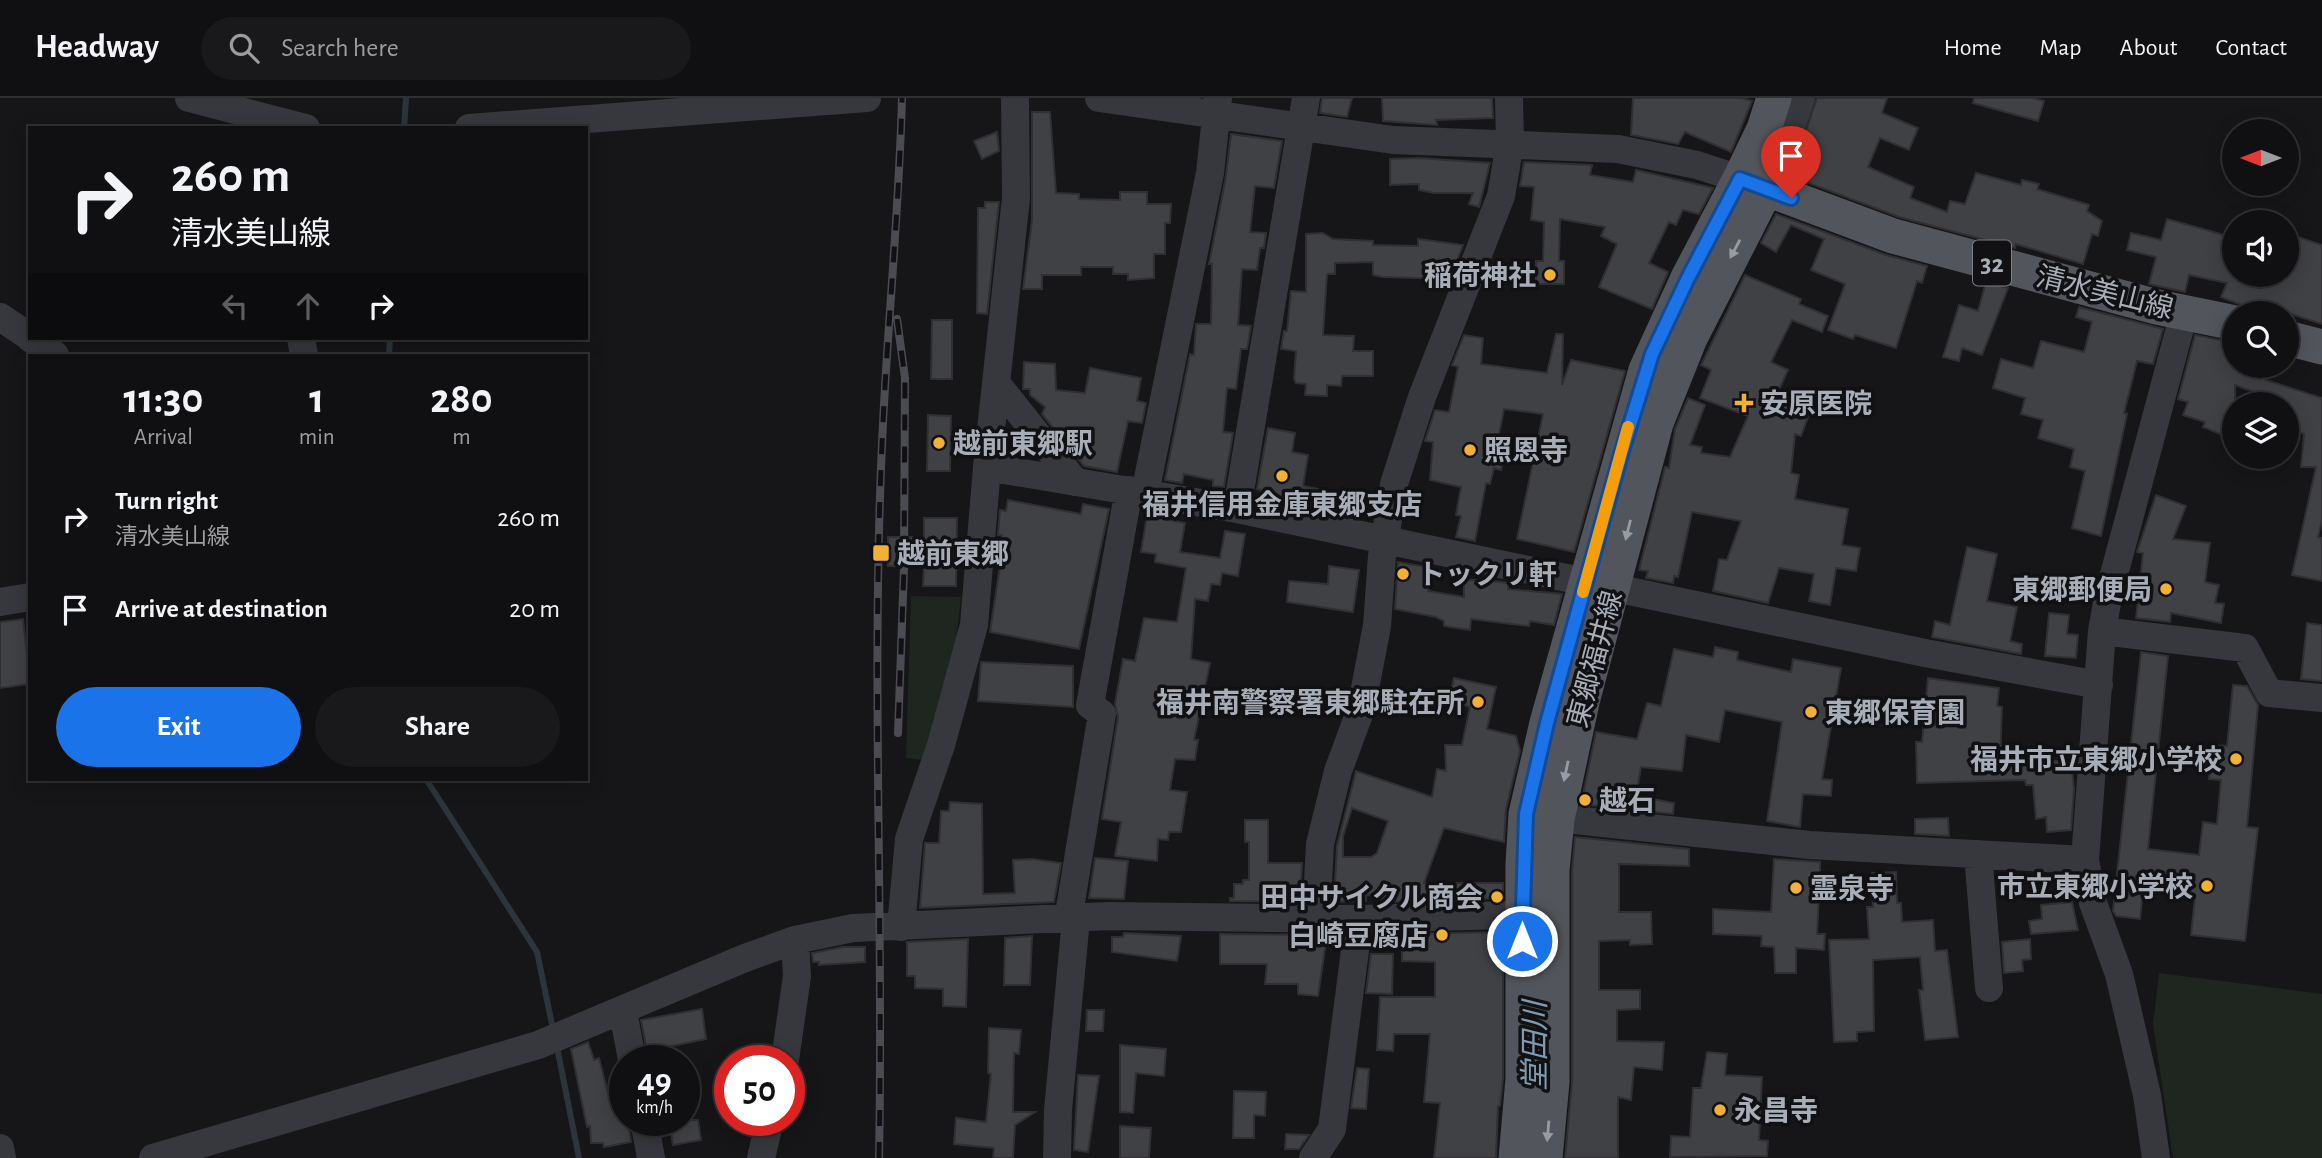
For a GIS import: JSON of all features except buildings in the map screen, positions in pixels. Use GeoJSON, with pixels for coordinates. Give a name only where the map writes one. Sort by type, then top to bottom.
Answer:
{"type":"FeatureCollection","features":[{"type":"Feature","properties":{"kind":"main road"},"geometry":{"type":"LineString","coordinates":[[1752,183],[1774,98]]}},
{"type":"Feature","properties":{"kind":"main road","name":"清水美山線"},"geometry":{"type":"LineString","coordinates":[[1752,183],[1893,236],[2184,313],[2222,320]]}},
{"type":"Feature","properties":{"kind":"main road","name":"東郷福井線"},"geometry":{"type":"LineString","coordinates":[[1516,1158],[1538,914],[1541,816],[1562,721],[1628,475],[1658,375],[1717,282],[1752,183]]}},
{"type":"Feature","properties":{"kind":"main road"},"geometry":{"type":"LineString","coordinates":[[2299,341],[2322,347]]}},
{"type":"Feature","properties":{"kind":"main road","name":"東郷福井線"},"geometry":{"type":"LineString","coordinates":[[1538,914],[1552,1083],[1545,1158]]}},
{"type":"Feature","properties":{"kind":"street"},"geometry":{"type":"LineString","coordinates":[[189,98],[298,126]]}},
{"type":"Feature","properties":{"kind":"street"},"geometry":{"type":"LineString","coordinates":[[486,126],[655,106],[867,98]]}},
{"type":"Feature","properties":{"kind":"street"},"geometry":{"type":"LineString","coordinates":[[901,927],[909,839],[941,745],[974,625],[987,467],[1016,198],[1015,98]]}},
{"type":"Feature","properties":{"kind":"street"},"geometry":{"type":"LineString","coordinates":[[1099,98],[1217,107],[1300,128],[1393,140],[1618,149],[1697,164],[1752,183],[1782,154],[1801,98]]}},
{"type":"Feature","properties":{"kind":"street"},"geometry":{"type":"LineString","coordinates":[[1237,509],[1306,98]]}},
{"type":"Feature","properties":{"kind":"street"},"geometry":{"type":"LineString","coordinates":[[1316,919],[1320,844],[1338,771],[1361,709],[1377,626],[1385,541],[1398,472],[1422,397],[1501,196],[1510,143],[1509,98]]}},
{"type":"Feature","properties":{"kind":"street"},"geometry":{"type":"LineString","coordinates":[[1057,1158],[1072,920],[1102,714],[1090,705],[1210,173],[1217,107]]}},
{"type":"Feature","properties":{"kind":"street"},"geometry":{"type":"LineString","coordinates":[[2156,1158],[2147,1094],[2119,974],[2093,903],[2085,860],[2102,631],[2108,597],[2184,313]]}},
{"type":"Feature","properties":{"kind":"street"},"geometry":{"type":"LineString","coordinates":[[0,317],[28,337]]}},
{"type":"Feature","properties":{"kind":"street"},"geometry":{"type":"LineString","coordinates":[[33,340],[54,354]]}},
{"type":"Feature","properties":{"kind":"street"},"geometry":{"type":"LineString","coordinates":[[996,383],[1075,482]]}},
{"type":"Feature","properties":{"kind":"street"},"geometry":{"type":"LineString","coordinates":[[987,467],[1237,509],[1925,653],[2099,684]]}},
{"type":"Feature","properties":{"kind":"street"},"geometry":{"type":"LineString","coordinates":[[0,603],[28,597]]}},
{"type":"Feature","properties":{"kind":"street"},"geometry":{"type":"LineString","coordinates":[[2102,631],[2245,648],[2269,693],[2322,698]]}},
{"type":"Feature","properties":{"kind":"street"},"geometry":{"type":"LineString","coordinates":[[1541,816],[1781,843],[2085,860]]}},
{"type":"Feature","properties":{"kind":"street"},"geometry":{"type":"LineString","coordinates":[[1978,854],[1989,988]]}},
{"type":"Feature","properties":{"kind":"street"},"geometry":{"type":"LineString","coordinates":[[153,1158],[538,1045],[745,958],[795,940],[853,928],[1072,920],[1109,916],[1359,919],[1538,914]]}},
{"type":"Feature","properties":{"kind":"street"},"geometry":{"type":"LineString","coordinates":[[1313,1158],[1332,1129],[1359,919]]}},
{"type":"Feature","properties":{"kind":"street"},"geometry":{"type":"LineString","coordinates":[[787,1045],[797,976],[795,940]]}},
{"type":"Feature","properties":{"kind":"street"},"geometry":{"type":"LineString","coordinates":[[623,1011],[629,1045]]}},
{"type":"Feature","properties":{"kind":"street"},"geometry":{"type":"LineString","coordinates":[[647,1136],[651,1158]]}},
{"type":"Feature","properties":{"kind":"street"},"geometry":{"type":"LineString","coordinates":[[761,1158],[766,1136]]}},
{"type":"Feature","properties":{"kind":"street"},"geometry":{"type":"LineString","coordinates":[[0,1147],[2,1158]]}},
{"type":"Feature","properties":{"kind":"shaded area"},"geometry":{"type":"Polygon","coordinates":[[[911,596],[961,597],[954,658],[924,760],[906,758],[911,596]]]}},
{"type":"Feature","properties":{"kind":"shaded area"},"geometry":{"type":"Polygon","coordinates":[[[2159,973],[2322,994],[2322,1158],[2173,1158],[2153,1024],[2159,973]]]}},
{"type":"Feature","properties":{"kind":"waterway"},"geometry":{"type":"LineString","coordinates":[[404,126],[406,98]]}},
{"type":"Feature","properties":{"kind":"waterway"},"geometry":{"type":"LineString","coordinates":[[389,354],[390,340]]}},
{"type":"Feature","properties":{"kind":"waterway"},"geometry":{"type":"LineString","coordinates":[[427,781],[537,952],[553,1029]]}},
{"type":"Feature","properties":{"kind":"waterway"},"geometry":{"type":"LineString","coordinates":[[557,1047],[579,1158]]}},
{"type":"Feature","properties":{"kind":"railway"},"geometry":{"type":"LineString","coordinates":[[879,1158],[879,533],[902,98]]}},
{"type":"Feature","properties":{"kind":"railway"},"geometry":{"type":"LineString","coordinates":[[897,319],[905,378],[904,568],[898,733]]}},
{"type":"Feature","properties":{"kind":"slow traffic"},"geometry":{"type":"LineString","coordinates":[[1583,592],[1628,427]]}},
{"type":"Feature","properties":{"kind":"place","name":"稲荷神社"},"geometry":{"type":"Point","coordinates":[1550,275]}},
{"type":"Feature","properties":{"kind":"place","name":"安原医院"},"geometry":{"type":"Point","coordinates":[1744,403]}},
{"type":"Feature","properties":{"kind":"place","name":"越前東郷駅"},"geometry":{"type":"Point","coordinates":[939,443]}},
{"type":"Feature","properties":{"kind":"place","name":"照恩寺"},"geometry":{"type":"Point","coordinates":[1470,450]}},
{"type":"Feature","properties":{"kind":"place","name":"福井信用金庫東郷支店"},"geometry":{"type":"Point","coordinates":[1282,476]}},
{"type":"Feature","properties":{"kind":"place","name":"越前東郷"},"geometry":{"type":"Point","coordinates":[881,553]}},
{"type":"Feature","properties":{"kind":"place","name":"トックリ軒"},"geometry":{"type":"Point","coordinates":[1403,574]}},
{"type":"Feature","properties":{"kind":"place","name":"東郷郵便局"},"geometry":{"type":"Point","coordinates":[2166,589]}},
{"type":"Feature","properties":{"kind":"place","name":"福井南警察署東郷駐在所"},"geometry":{"type":"Point","coordinates":[1478,702]}},
{"type":"Feature","properties":{"kind":"place","name":"東郷保育園"},"geometry":{"type":"Point","coordinates":[1811,712]}},
{"type":"Feature","properties":{"kind":"place","name":"福井市立東郷小学校"},"geometry":{"type":"Point","coordinates":[2236,759]}},
{"type":"Feature","properties":{"kind":"place","name":"越石"},"geometry":{"type":"Point","coordinates":[1585,800]}},
{"type":"Feature","properties":{"kind":"place","name":"市立東郷小学校"},"geometry":{"type":"Point","coordinates":[2207,886]}},
{"type":"Feature","properties":{"kind":"place","name":"霊泉寺"},"geometry":{"type":"Point","coordinates":[1796,888]}},
{"type":"Feature","properties":{"kind":"place","name":"田中サイクル商会"},"geometry":{"type":"Point","coordinates":[1497,897]}},
{"type":"Feature","properties":{"kind":"place","name":"白崎豆腐店"},"geometry":{"type":"Point","coordinates":[1442,935]}},
{"type":"Feature","properties":{"kind":"place","name":"永昌寺"},"geometry":{"type":"Point","coordinates":[1720,1110]}},
{"type":"Feature","properties":{"kind":"route"},"geometry":{"type":"LineString","coordinates":[[1522,941],[1522,864],[1526,814],[1547,723],[1646,370],[1688,278],[1740,179],[1791,198]]}},
{"type":"Feature","properties":{"kind":"water label","name":"堂田川"},"geometry":{"type":"Point","coordinates":[1535,1046]}}]}
